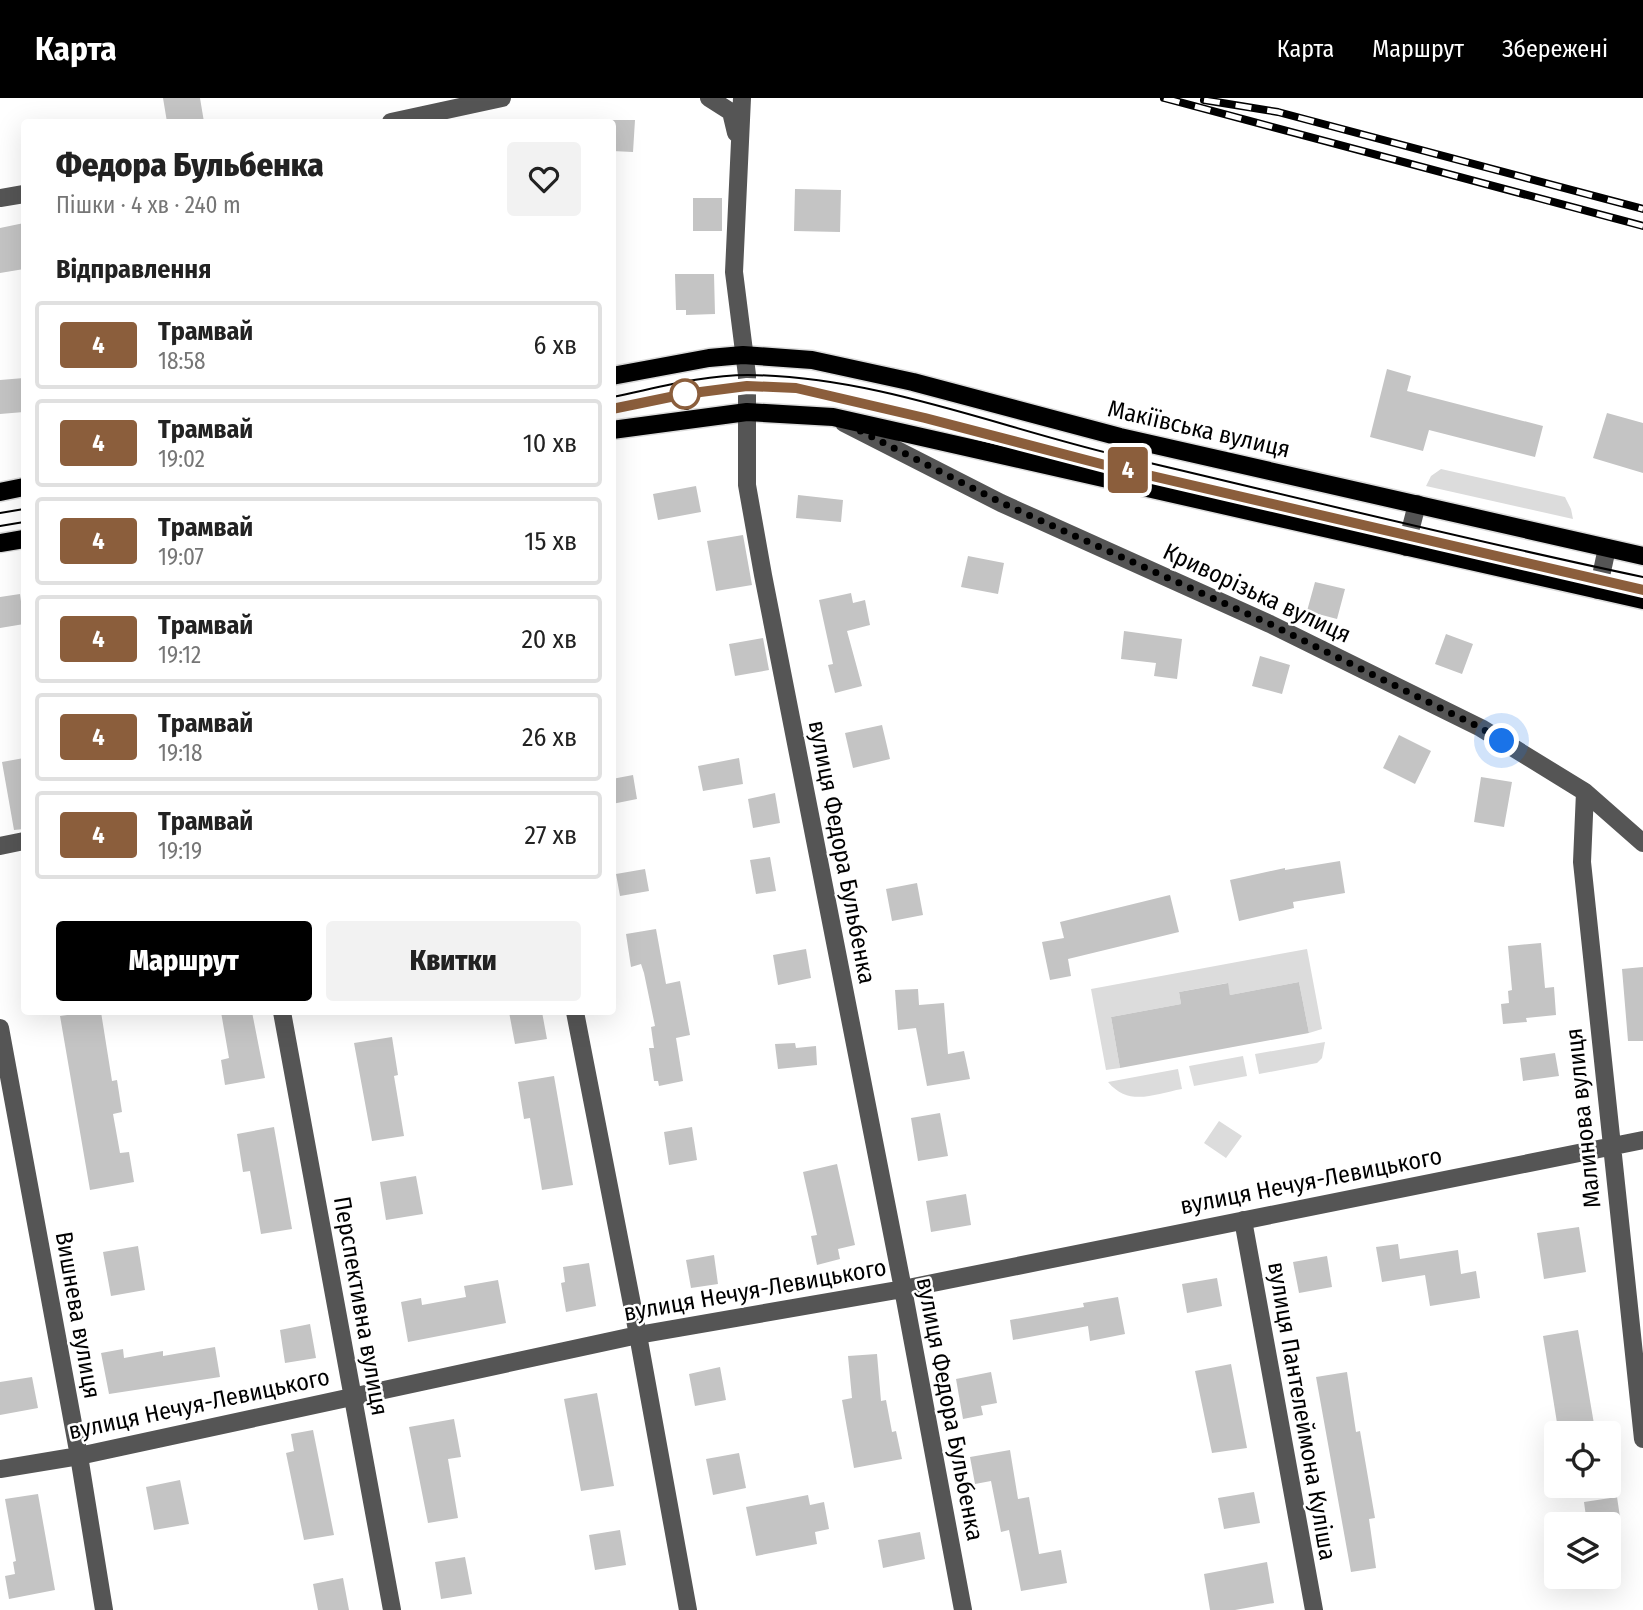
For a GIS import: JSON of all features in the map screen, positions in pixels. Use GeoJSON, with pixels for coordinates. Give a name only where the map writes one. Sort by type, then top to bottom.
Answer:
{"type":"FeatureCollection","features":[{"type":"Feature","properties":{"kind":"main road"},"geometry":{"type":"LineString","coordinates":[[616,375],[709,358],[743,355]]}},
{"type":"Feature","properties":{"kind":"main road","name":"Макіївська вулиця"},"geometry":{"type":"LineString","coordinates":[[743,355],[812,360],[913,382],[1120,437],[1643,556]]}},
{"type":"Feature","properties":{"kind":"main road"},"geometry":{"type":"LineString","coordinates":[[616,429],[747,412],[833,417],[1643,600]]}},
{"type":"Feature","properties":{"kind":"main road"},"geometry":{"type":"LineString","coordinates":[[0,492],[21,488]]}},
{"type":"Feature","properties":{"kind":"main road"},"geometry":{"type":"LineString","coordinates":[[0,543],[21,540]]}},
{"type":"Feature","properties":{"kind":"street"},"geometry":{"type":"LineString","coordinates":[[405,119],[502,98]]}},
{"type":"Feature","properties":{"kind":"street"},"geometry":{"type":"LineString","coordinates":[[709,98],[731,112],[739,144]]}},
{"type":"Feature","properties":{"kind":"street","name":"вулиця Федора Бульбенка"},"geometry":{"type":"LineString","coordinates":[[742,98],[734,271],[747,386],[747,485],[963,1610]]}},
{"type":"Feature","properties":{"kind":"street"},"geometry":{"type":"LineString","coordinates":[[0,198],[21,194]]}},
{"type":"Feature","properties":{"kind":"street","name":"Криворізька вулиця"},"geometry":{"type":"LineString","coordinates":[[833,417],[1002,503],[1270,624],[1481,728],[1585,792],[1643,844]]}},
{"type":"Feature","properties":{"kind":"street"},"geometry":{"type":"LineString","coordinates":[[1406,547],[1417,504]]}},
{"type":"Feature","properties":{"kind":"street"},"geometry":{"type":"LineString","coordinates":[[1598,590],[1607,548]]}},
{"type":"Feature","properties":{"kind":"street","name":"Малинова вулиця"},"geometry":{"type":"LineString","coordinates":[[1585,792],[1581,862],[1643,1439]]}},
{"type":"Feature","properties":{"kind":"street"},"geometry":{"type":"LineString","coordinates":[[0,846],[21,842]]}},
{"type":"Feature","properties":{"kind":"street","name":"Перспективна вулиця"},"geometry":{"type":"LineString","coordinates":[[283,1015],[392,1610]]}},
{"type":"Feature","properties":{"kind":"street"},"geometry":{"type":"LineString","coordinates":[[576,1015],[688,1610]]}},
{"type":"Feature","properties":{"kind":"street","name":"Вишнева вулиця"},"geometry":{"type":"LineString","coordinates":[[0,1028],[79,1456],[104,1610]]}},
{"type":"Feature","properties":{"kind":"street","name":"вулиця Нечуя-Левицького"},"geometry":{"type":"LineString","coordinates":[[0,1469],[79,1456],[638,1335],[903,1289],[1643,1140]]}},
{"type":"Feature","properties":{"kind":"street","name":"вулиця Пантелеймона Куліша"},"geometry":{"type":"LineString","coordinates":[[1243,1220],[1314,1610]]}},
{"type":"Feature","properties":{"kind":"shaded area"},"geometry":{"type":"Polygon","coordinates":[[[1441,469],[1565,497],[1573,519],[1426,486],[1431,476],[1441,469]]]}},
{"type":"Feature","properties":{"kind":"shaded area"},"geometry":{"type":"Polygon","coordinates":[[[1307,949],[1322,1029],[1309,1033],[1299,982],[1230,995],[1227,983],[1179,992],[1181,1004],[1111,1017],[1120,1068],[1106,1070],[1091,989],[1307,949]]]}},
{"type":"Feature","properties":{"kind":"shaded area"},"geometry":{"type":"Polygon","coordinates":[[[1325,1042],[1322,1058],[1317,1063],[1259,1074],[1255,1054],[1325,1042]]]}},
{"type":"Feature","properties":{"kind":"shaded area"},"geometry":{"type":"Polygon","coordinates":[[[1243,1056],[1247,1076],[1194,1086],[1189,1066],[1243,1056]]]}},
{"type":"Feature","properties":{"kind":"shaded area"},"geometry":{"type":"Polygon","coordinates":[[[1178,1069],[1182,1089],[1152,1096],[1133,1097],[1116,1090],[1108,1082],[1178,1069]]]}},
{"type":"Feature","properties":{"kind":"shaded area"},"geometry":{"type":"Polygon","coordinates":[[[1219,1121],[1242,1136],[1226,1158],[1204,1143],[1219,1121]]]}},
{"type":"Feature","properties":{"kind":"building"},"geometry":{"type":"Polygon","coordinates":[[[163,98],[200,98],[204,119],[166,119],[163,98]]]}},
{"type":"Feature","properties":{"kind":"building"},"geometry":{"type":"Polygon","coordinates":[[[616,120],[635,120],[633,152],[616,151],[616,120]]]}},
{"type":"Feature","properties":{"kind":"building"},"geometry":{"type":"Polygon","coordinates":[[[795,189],[841,190],[840,232],[794,231],[795,189]]]}},
{"type":"Feature","properties":{"kind":"building"},"geometry":{"type":"Polygon","coordinates":[[[693,198],[722,198],[722,231],[693,231],[693,198]]]}},
{"type":"Feature","properties":{"kind":"building"},"geometry":{"type":"Polygon","coordinates":[[[21,224],[21,270],[0,273],[0,228],[21,224]]]}},
{"type":"Feature","properties":{"kind":"building"},"geometry":{"type":"Polygon","coordinates":[[[675,274],[714,274],[715,314],[686,315],[686,310],[676,310],[675,274]]]}},
{"type":"Feature","properties":{"kind":"building"},"geometry":{"type":"Polygon","coordinates":[[[1387,369],[1411,376],[1407,391],[1543,426],[1535,457],[1429,430],[1423,451],[1370,437],[1387,369]]]}},
{"type":"Feature","properties":{"kind":"building"},"geometry":{"type":"Polygon","coordinates":[[[21,378],[21,412],[0,414],[0,380],[21,378]]]}},
{"type":"Feature","properties":{"kind":"building"},"geometry":{"type":"Polygon","coordinates":[[[1607,413],[1643,423],[1643,473],[1593,458],[1607,413]]]}},
{"type":"Feature","properties":{"kind":"building"},"geometry":{"type":"Polygon","coordinates":[[[696,486],[701,512],[658,520],[653,494],[696,486]]]}},
{"type":"Feature","properties":{"kind":"building"},"geometry":{"type":"Polygon","coordinates":[[[798,495],[843,500],[841,522],[796,518],[798,495]]]}},
{"type":"Feature","properties":{"kind":"building"},"geometry":{"type":"Polygon","coordinates":[[[743,535],[752,585],[716,591],[707,541],[743,535]]]}},
{"type":"Feature","properties":{"kind":"building"},"geometry":{"type":"Polygon","coordinates":[[[968,556],[1004,563],[998,594],[961,587],[968,556]]]}},
{"type":"Feature","properties":{"kind":"building"},"geometry":{"type":"Polygon","coordinates":[[[1315,582],[1345,589],[1337,619],[1307,611],[1315,582]]]}},
{"type":"Feature","properties":{"kind":"building"},"geometry":{"type":"Polygon","coordinates":[[[851,593],[853,603],[865,600],[870,625],[847,631],[862,686],[835,693],[828,665],[833,664],[819,600],[851,593]]]}},
{"type":"Feature","properties":{"kind":"building"},"geometry":{"type":"Polygon","coordinates":[[[20,594],[21,624],[0,628],[0,597],[20,594]]]}},
{"type":"Feature","properties":{"kind":"building"},"geometry":{"type":"Polygon","coordinates":[[[1124,631],[1182,639],[1177,679],[1154,676],[1156,663],[1121,659],[1124,631]]]}},
{"type":"Feature","properties":{"kind":"building"},"geometry":{"type":"Polygon","coordinates":[[[1446,634],[1473,644],[1462,674],[1435,664],[1446,634]]]}},
{"type":"Feature","properties":{"kind":"building"},"geometry":{"type":"Polygon","coordinates":[[[763,638],[769,670],[735,676],[729,644],[763,638]]]}},
{"type":"Feature","properties":{"kind":"building"},"geometry":{"type":"Polygon","coordinates":[[[1260,656],[1290,665],[1282,694],[1252,686],[1260,656]]]}},
{"type":"Feature","properties":{"kind":"building"},"geometry":{"type":"Polygon","coordinates":[[[882,725],[890,759],[853,768],[845,733],[882,725]]]}},
{"type":"Feature","properties":{"kind":"building"},"geometry":{"type":"Polygon","coordinates":[[[1399,735],[1431,751],[1415,784],[1383,768],[1399,735]]]}},
{"type":"Feature","properties":{"kind":"building"},"geometry":{"type":"Polygon","coordinates":[[[739,758],[743,784],[703,791],[698,766],[739,758]]]}},
{"type":"Feature","properties":{"kind":"building"},"geometry":{"type":"Polygon","coordinates":[[[21,759],[21,829],[14,830],[2,762],[21,759]]]}},
{"type":"Feature","properties":{"kind":"building"},"geometry":{"type":"Polygon","coordinates":[[[633,775],[637,799],[616,803],[616,778],[633,775]]]}},
{"type":"Feature","properties":{"kind":"building"},"geometry":{"type":"Polygon","coordinates":[[[1481,777],[1512,782],[1504,827],[1474,822],[1481,777]]]}},
{"type":"Feature","properties":{"kind":"building"},"geometry":{"type":"Polygon","coordinates":[[[775,793],[780,823],[753,828],[748,799],[775,793]]]}},
{"type":"Feature","properties":{"kind":"building"},"geometry":{"type":"Polygon","coordinates":[[[770,857],[776,891],[756,894],[750,860],[770,857]]]}},
{"type":"Feature","properties":{"kind":"building"},"geometry":{"type":"Polygon","coordinates":[[[1340,861],[1345,893],[1293,902],[1294,908],[1239,921],[1230,880],[1285,868],[1340,861]]]}},
{"type":"Feature","properties":{"kind":"building"},"geometry":{"type":"Polygon","coordinates":[[[645,869],[649,891],[620,896],[616,874],[645,869]]]}},
{"type":"Feature","properties":{"kind":"building"},"geometry":{"type":"Polygon","coordinates":[[[917,883],[923,915],[892,921],[886,889],[917,883]]]}},
{"type":"Feature","properties":{"kind":"building"},"geometry":{"type":"Polygon","coordinates":[[[1170,895],[1179,932],[1068,959],[1071,976],[1050,980],[1042,942],[1064,938],[1060,922],[1170,895]]]}},
{"type":"Feature","properties":{"kind":"building"},"geometry":{"type":"Polygon","coordinates":[[[656,929],[666,984],[680,981],[690,1035],[676,1038],[683,1081],[659,1086],[658,1081],[654,1081],[649,1048],[654,1048],[651,1027],[655,1026],[644,973],[641,964],[631,967],[626,934],[656,929]]]}},
{"type":"Feature","properties":{"kind":"building"},"geometry":{"type":"Polygon","coordinates":[[[1541,943],[1545,988],[1554,987],[1556,1015],[1503,1024],[1501,1004],[1509,1003],[1508,991],[1512,990],[1508,946],[1541,943]]]}},
{"type":"Feature","properties":{"kind":"building"},"geometry":{"type":"Polygon","coordinates":[[[806,949],[811,978],[778,985],[773,955],[806,949]]]}},
{"type":"Feature","properties":{"kind":"building"},"geometry":{"type":"Polygon","coordinates":[[[1643,967],[1643,1041],[1628,1041],[1622,969],[1643,967]]]}},
{"type":"Feature","properties":{"kind":"building"},"geometry":{"type":"Polygon","coordinates":[[[1299,982],[1309,1033],[1120,1068],[1111,1017],[1181,1004],[1179,992],[1228,983],[1230,995],[1299,982]]]}},
{"type":"Feature","properties":{"kind":"building"},"geometry":{"type":"Polygon","coordinates":[[[918,989],[919,1005],[944,1003],[948,1054],[964,1051],[970,1079],[927,1086],[916,1028],[898,1030],[895,990],[918,989]]]}},
{"type":"Feature","properties":{"kind":"building"},"geometry":{"type":"Polygon","coordinates":[[[101,1015],[112,1081],[117,1080],[122,1112],[113,1114],[120,1153],[129,1152],[134,1182],[90,1190],[60,1016],[101,1015]]]}},
{"type":"Feature","properties":{"kind":"building"},"geometry":{"type":"Polygon","coordinates":[[[222,1015],[253,1015],[265,1078],[225,1085],[221,1060],[229,1058],[222,1015]]]}},
{"type":"Feature","properties":{"kind":"building"},"geometry":{"type":"Polygon","coordinates":[[[510,1015],[543,1015],[547,1039],[515,1044],[510,1015]]]}},
{"type":"Feature","properties":{"kind":"building"},"geometry":{"type":"Polygon","coordinates":[[[392,1037],[398,1075],[394,1076],[404,1136],[372,1141],[354,1043],[392,1037]]]}},
{"type":"Feature","properties":{"kind":"building"},"geometry":{"type":"Polygon","coordinates":[[[795,1043],[796,1048],[816,1046],[817,1065],[778,1069],[775,1044],[795,1043]]]}},
{"type":"Feature","properties":{"kind":"building"},"geometry":{"type":"Polygon","coordinates":[[[1555,1053],[1559,1076],[1523,1081],[1520,1058],[1555,1053]]]}},
{"type":"Feature","properties":{"kind":"building"},"geometry":{"type":"Polygon","coordinates":[[[554,1076],[573,1185],[542,1190],[530,1118],[524,1119],[518,1082],[554,1076]]]}},
{"type":"Feature","properties":{"kind":"building"},"geometry":{"type":"Polygon","coordinates":[[[940,1113],[948,1156],[918,1161],[911,1118],[940,1113]]]}},
{"type":"Feature","properties":{"kind":"building"},"geometry":{"type":"Polygon","coordinates":[[[274,1127],[292,1229],[261,1234],[250,1171],[243,1172],[237,1134],[274,1127]]]}},
{"type":"Feature","properties":{"kind":"building"},"geometry":{"type":"Polygon","coordinates":[[[692,1127],[697,1160],[669,1165],[664,1132],[692,1127]]]}},
{"type":"Feature","properties":{"kind":"building"},"geometry":{"type":"Polygon","coordinates":[[[837,1164],[855,1245],[838,1249],[840,1259],[817,1265],[811,1236],[817,1235],[803,1172],[837,1164]]]}},
{"type":"Feature","properties":{"kind":"building"},"geometry":{"type":"Polygon","coordinates":[[[416,1176],[423,1214],[386,1220],[380,1182],[416,1176]]]}},
{"type":"Feature","properties":{"kind":"building"},"geometry":{"type":"Polygon","coordinates":[[[966,1194],[971,1225],[931,1232],[926,1201],[966,1194]]]}},
{"type":"Feature","properties":{"kind":"building"},"geometry":{"type":"Polygon","coordinates":[[[1579,1227],[1586,1272],[1544,1279],[1537,1233],[1579,1227]]]}},
{"type":"Feature","properties":{"kind":"building"},"geometry":{"type":"Polygon","coordinates":[[[1398,1244],[1400,1259],[1458,1250],[1461,1274],[1476,1271],[1480,1298],[1430,1306],[1425,1275],[1382,1282],[1376,1247],[1398,1244]]]}},
{"type":"Feature","properties":{"kind":"building"},"geometry":{"type":"Polygon","coordinates":[[[138,1246],[145,1290],[111,1296],[103,1252],[138,1246]]]}},
{"type":"Feature","properties":{"kind":"building"},"geometry":{"type":"Polygon","coordinates":[[[714,1255],[718,1284],[691,1288],[686,1260],[714,1255]]]}},
{"type":"Feature","properties":{"kind":"building"},"geometry":{"type":"Polygon","coordinates":[[[1327,1256],[1332,1287],[1299,1293],[1293,1262],[1327,1256]]]}},
{"type":"Feature","properties":{"kind":"building"},"geometry":{"type":"Polygon","coordinates":[[[589,1263],[596,1306],[566,1312],[561,1283],[565,1282],[563,1267],[589,1263]]]}},
{"type":"Feature","properties":{"kind":"building"},"geometry":{"type":"Polygon","coordinates":[[[1217,1278],[1222,1306],[1187,1313],[1182,1284],[1217,1278]]]}},
{"type":"Feature","properties":{"kind":"building"},"geometry":{"type":"Polygon","coordinates":[[[498,1280],[506,1323],[408,1342],[401,1302],[421,1298],[422,1305],[466,1297],[464,1286],[498,1280]]]}},
{"type":"Feature","properties":{"kind":"building"},"geometry":{"type":"Polygon","coordinates":[[[1118,1297],[1125,1334],[1090,1341],[1088,1326],[1013,1340],[1010,1320],[1084,1307],[1083,1303],[1118,1297]]]}},
{"type":"Feature","properties":{"kind":"building"},"geometry":{"type":"Polygon","coordinates":[[[310,1324],[316,1358],[285,1363],[280,1330],[310,1324]]]}},
{"type":"Feature","properties":{"kind":"building"},"geometry":{"type":"Polygon","coordinates":[[[1578,1330],[1593,1421],[1557,1421],[1543,1336],[1578,1330]]]}},
{"type":"Feature","properties":{"kind":"building"},"geometry":{"type":"Polygon","coordinates":[[[215,1347],[220,1377],[109,1394],[101,1353],[123,1349],[124,1358],[163,1351],[163,1356],[215,1347]]]}},
{"type":"Feature","properties":{"kind":"building"},"geometry":{"type":"Polygon","coordinates":[[[877,1354],[881,1401],[886,1400],[892,1432],[896,1431],[902,1459],[854,1468],[842,1400],[852,1398],[848,1356],[877,1354]]]}},
{"type":"Feature","properties":{"kind":"building"},"geometry":{"type":"Polygon","coordinates":[[[1231,1364],[1247,1448],[1212,1453],[1195,1371],[1231,1364]]]}},
{"type":"Feature","properties":{"kind":"building"},"geometry":{"type":"Polygon","coordinates":[[[720,1367],[726,1400],[695,1406],[689,1374],[720,1367]]]}},
{"type":"Feature","properties":{"kind":"building"},"geometry":{"type":"Polygon","coordinates":[[[991,1372],[997,1403],[981,1406],[983,1415],[963,1419],[956,1379],[991,1372]]]}},
{"type":"Feature","properties":{"kind":"building"},"geometry":{"type":"Polygon","coordinates":[[[1347,1372],[1356,1432],[1360,1431],[1375,1518],[1369,1519],[1376,1568],[1351,1572],[1316,1377],[1347,1372]]]}},
{"type":"Feature","properties":{"kind":"building"},"geometry":{"type":"Polygon","coordinates":[[[32,1377],[38,1408],[0,1415],[0,1382],[32,1377]]]}},
{"type":"Feature","properties":{"kind":"building"},"geometry":{"type":"Polygon","coordinates":[[[597,1393],[614,1486],[581,1491],[564,1399],[597,1393]]]}},
{"type":"Feature","properties":{"kind":"building"},"geometry":{"type":"Polygon","coordinates":[[[454,1419],[461,1457],[448,1459],[458,1518],[428,1523],[409,1427],[454,1419]]]}},
{"type":"Feature","properties":{"kind":"building"},"geometry":{"type":"Polygon","coordinates":[[[313,1430],[334,1535],[304,1540],[286,1453],[294,1451],[291,1434],[313,1430]]]}},
{"type":"Feature","properties":{"kind":"building"},"geometry":{"type":"Polygon","coordinates":[[[1010,1450],[1018,1499],[1029,1497],[1039,1554],[1061,1550],[1067,1583],[1021,1591],[1009,1530],[1001,1532],[991,1481],[975,1484],[970,1457],[1010,1450]]]}},
{"type":"Feature","properties":{"kind":"building"},"geometry":{"type":"Polygon","coordinates":[[[739,1453],[746,1488],[713,1495],[706,1459],[739,1453]]]}},
{"type":"Feature","properties":{"kind":"building"},"geometry":{"type":"Polygon","coordinates":[[[180,1480],[189,1524],[154,1530],[146,1487],[180,1480]]]}},
{"type":"Feature","properties":{"kind":"building"},"geometry":{"type":"Polygon","coordinates":[[[1254,1492],[1260,1523],[1224,1529],[1218,1498],[1254,1492]]]}},
{"type":"Feature","properties":{"kind":"building"},"geometry":{"type":"Polygon","coordinates":[[[38,1494],[55,1590],[9,1599],[5,1576],[15,1574],[13,1562],[16,1561],[5,1499],[38,1494]]]}},
{"type":"Feature","properties":{"kind":"building"},"geometry":{"type":"Polygon","coordinates":[[[808,1495],[810,1505],[824,1502],[829,1529],[815,1532],[817,1544],[756,1556],[746,1507],[808,1495]]]}},
{"type":"Feature","properties":{"kind":"building"},"geometry":{"type":"Polygon","coordinates":[[[1617,1498],[1619,1512],[1585,1512],[1584,1502],[1617,1498]]]}},
{"type":"Feature","properties":{"kind":"building"},"geometry":{"type":"Polygon","coordinates":[[[620,1530],[626,1565],[595,1570],[589,1535],[620,1530]]]}},
{"type":"Feature","properties":{"kind":"building"},"geometry":{"type":"Polygon","coordinates":[[[920,1532],[925,1559],[883,1568],[878,1540],[920,1532]]]}},
{"type":"Feature","properties":{"kind":"building"},"geometry":{"type":"Polygon","coordinates":[[[465,1557],[472,1594],[441,1599],[435,1562],[465,1557]]]}},
{"type":"Feature","properties":{"kind":"building"},"geometry":{"type":"Polygon","coordinates":[[[1267,1562],[1274,1603],[1235,1610],[1210,1610],[1204,1574],[1267,1562]]]}},
{"type":"Feature","properties":{"kind":"building"},"geometry":{"type":"Polygon","coordinates":[[[343,1578],[349,1610],[318,1610],[313,1584],[343,1578]]]}},
{"type":"Feature","properties":{"kind":"tram line"},"geometry":{"type":"LineString","coordinates":[[616,396],[714,377],[748,375],[842,384],[934,404],[1116,455],[1643,577]]}},
{"type":"Feature","properties":{"kind":"tram line"},"geometry":{"type":"LineString","coordinates":[[616,408],[685,394],[747,386],[796,388],[1109,466],[1643,590]]}},
{"type":"Feature","properties":{"kind":"tram line","name":"4"},"geometry":{"type":"LineString","coordinates":[[616,408],[709,390],[747,386],[796,388],[1109,466],[1643,590]]}},
{"type":"Feature","properties":{"kind":"tram line"},"geometry":{"type":"LineString","coordinates":[[0,513],[21,510]]}},
{"type":"Feature","properties":{"kind":"tram line"},"geometry":{"type":"LineString","coordinates":[[0,526],[21,522]]}},
{"type":"Feature","properties":{"kind":"railway"},"geometry":{"type":"LineString","coordinates":[[1164,98],[1643,226]]}},
{"type":"Feature","properties":{"kind":"railway"},"geometry":{"type":"LineString","coordinates":[[1204,100],[1278,112],[1643,209]]}},
{"type":"Feature","properties":{"kind":"route"},"geometry":{"type":"LineString","coordinates":[[685,394],[688,419],[747,412],[833,417],[1002,503],[1270,624],[1481,728],[1502,741]]}}]}
